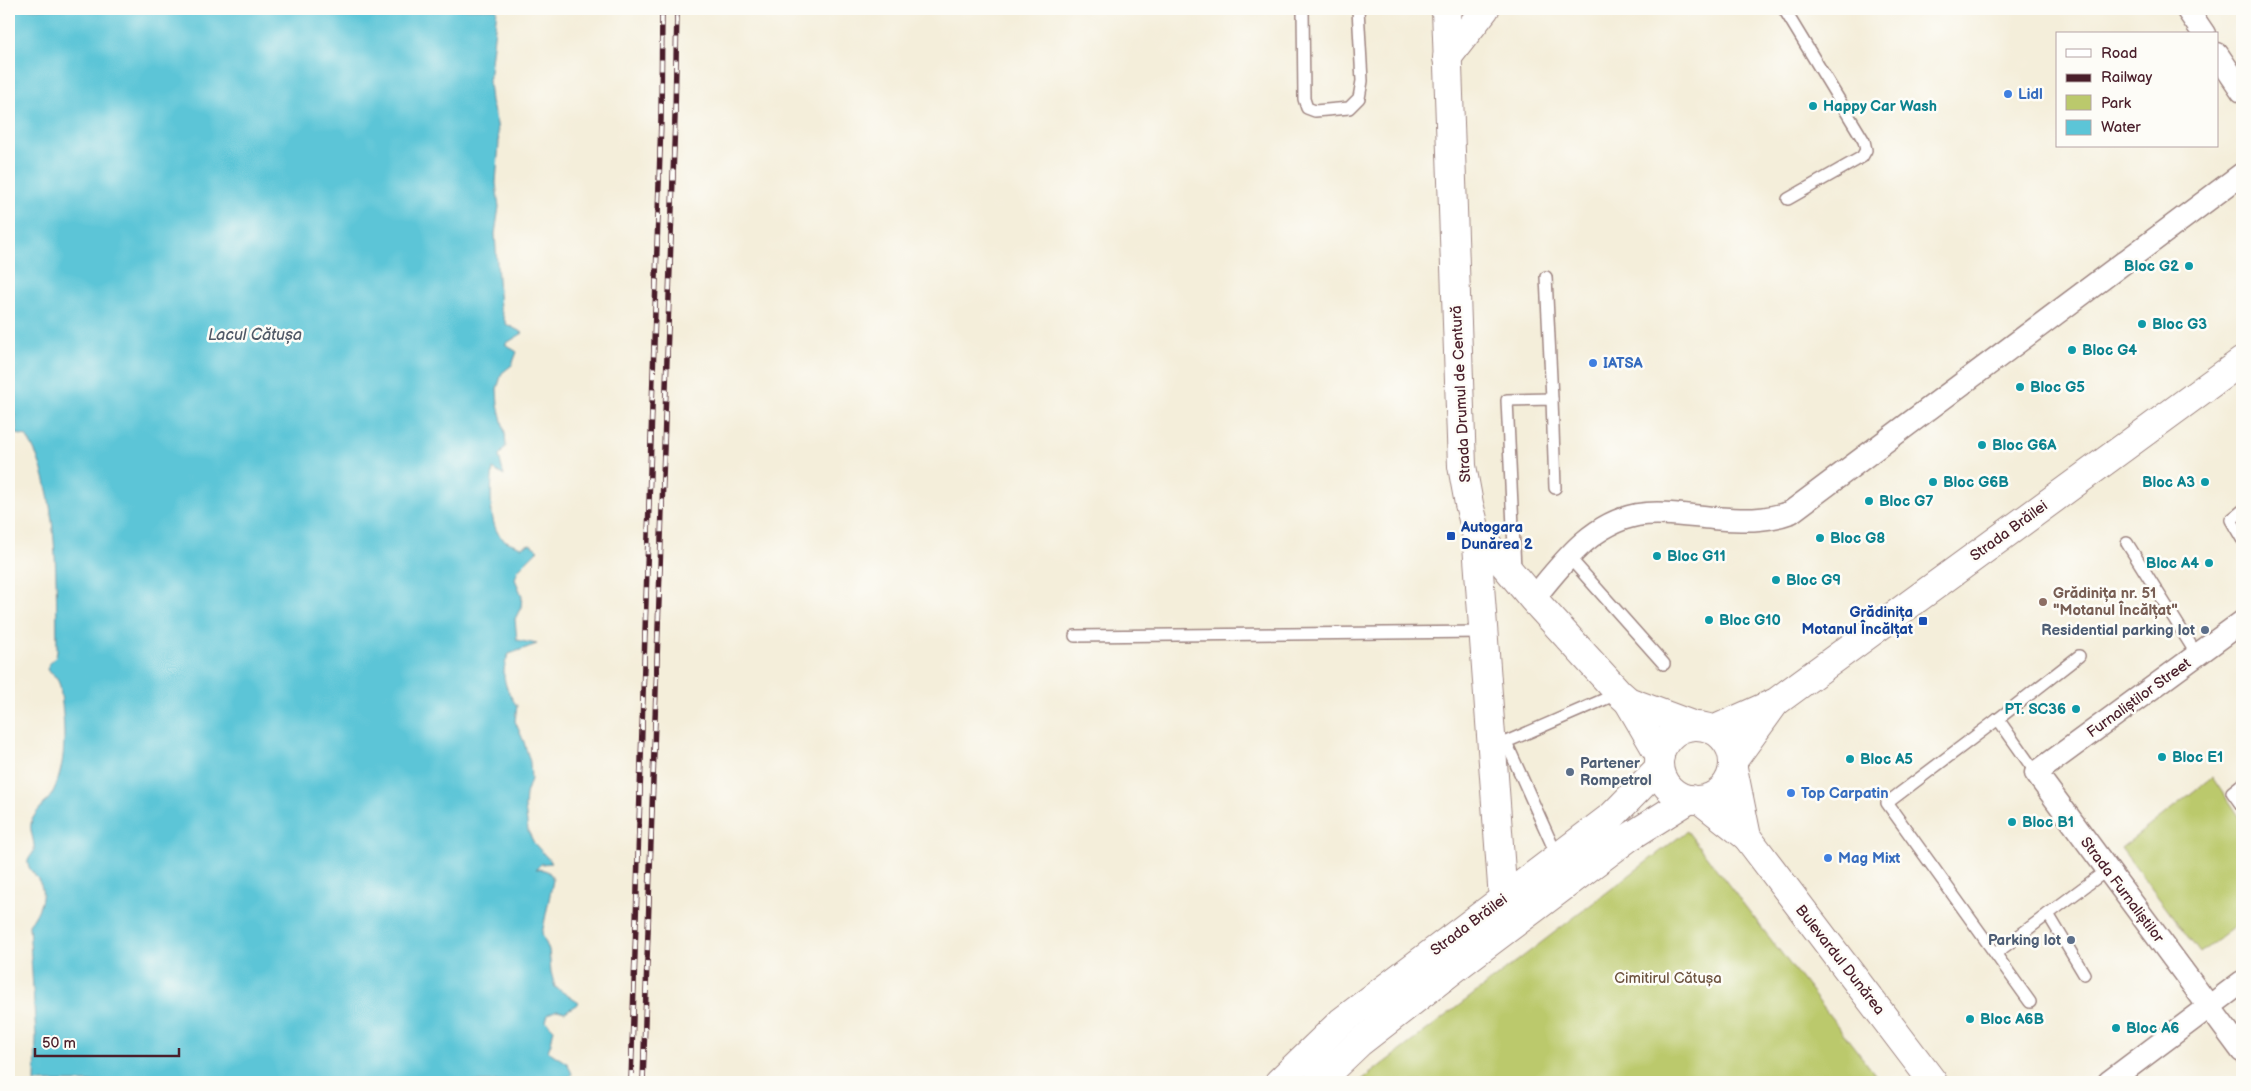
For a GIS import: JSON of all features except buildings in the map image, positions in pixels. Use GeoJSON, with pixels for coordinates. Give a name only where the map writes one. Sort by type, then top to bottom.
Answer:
{"type":"FeatureCollection","features":[{"type":"Feature","properties":{"kind":"main road","name":"Strada Drumul de Centură"},"geometry":{"type":"LineString","coordinates":[[1446,9],[1462,466],[1468,504],[1476,532],[1524,588],[1624,697],[1659,762]]}},
{"type":"Feature","properties":{"kind":"main road"},"geometry":{"type":"LineString","coordinates":[[1469,9],[1478,9]]}},
{"type":"Feature","properties":{"kind":"main road"},"geometry":{"type":"LineString","coordinates":[[1448,58],[1485,9]]}},
{"type":"Feature","properties":{"kind":"main road","name":"Strada Brăilei"},"geometry":{"type":"LineString","coordinates":[[1279,1082],[1341,1022],[1612,816],[1659,762],[1666,741],[1679,730],[1704,728],[1776,702],[2242,361]]}},
{"type":"Feature","properties":{"kind":"main road"},"geometry":{"type":"LineString","coordinates":[[1476,532],[1484,632],[1499,741],[1503,899]]}},
{"type":"Feature","properties":{"kind":"main road","name":"Strada Drumul de Centură"},"geometry":{"type":"LineString","coordinates":[[1624,697],[1704,728]]}},
{"type":"Feature","properties":{"kind":"main road","name":"Strada Brăilei"},"geometry":{"type":"LineString","coordinates":[[1318,1082],[1359,1043],[1628,838],[1695,800],[1712,796],[1722,790],[1729,780],[1733,764],[1776,702]]}},
{"type":"Feature","properties":{"kind":"main road"},"geometry":{"type":"LineString","coordinates":[[1704,728],[1723,738],[1730,749],[1733,764]]}},
{"type":"Feature","properties":{"kind":"main road"},"geometry":{"type":"LineString","coordinates":[[1659,762],[1663,779],[1669,789],[1679,796],[1695,800]]}},
{"type":"Feature","properties":{"kind":"main road","name":"Bulevardul Dunărea"},"geometry":{"type":"LineString","coordinates":[[1733,764],[1747,837]]}},
{"type":"Feature","properties":{"kind":"main road","name":"Bulevardul Dunărea"},"geometry":{"type":"LineString","coordinates":[[1695,800],[1747,837],[1933,1082]]}},
{"type":"Feature","properties":{"kind":"street"},"geometry":{"type":"LineString","coordinates":[[2187,9],[2203,32]]}},
{"type":"Feature","properties":{"kind":"street"},"geometry":{"type":"LineString","coordinates":[[2218,55],[2242,91]]}},
{"type":"Feature","properties":{"kind":"street"},"geometry":{"type":"LineString","coordinates":[[1524,588],[1568,556],[1588,538],[1616,521],[1638,515],[1658,514],[1760,520],[1791,512],[2242,174]]}},
{"type":"Feature","properties":{"kind":"street","name":"Furnaliștilor Street"},"geometry":{"type":"LineString","coordinates":[[2036,773],[2242,622]]}},
{"type":"Feature","properties":{"kind":"street","name":"Strada Furnaliștilor"},"geometry":{"type":"LineString","coordinates":[[2036,773],[2242,1050]]}},
{"type":"Feature","properties":{"kind":"street"},"geometry":{"type":"LineString","coordinates":[[2109,1082],[2242,982]]}},
{"type":"Feature","properties":{"kind":"lane"},"geometry":{"type":"LineString","coordinates":[[1303,9],[1304,99],[1307,108],[1315,111],[1349,108],[1359,98],[1362,81],[1358,9]]}},
{"type":"Feature","properties":{"kind":"lane"},"geometry":{"type":"LineString","coordinates":[[1784,9],[1864,141],[1866,150],[1862,157],[1788,199]]}},
{"type":"Feature","properties":{"kind":"lane"},"geometry":{"type":"LineString","coordinates":[[1546,277],[1555,488]]}},
{"type":"Feature","properties":{"kind":"lane"},"geometry":{"type":"LineString","coordinates":[[1524,588],[1506,400],[1552,399]]}},
{"type":"Feature","properties":{"kind":"lane"},"geometry":{"type":"LineString","coordinates":[[2242,511],[2230,520],[2242,539]]}},
{"type":"Feature","properties":{"kind":"lane"},"geometry":{"type":"LineString","coordinates":[[2127,543],[2197,655]]}},
{"type":"Feature","properties":{"kind":"lane"},"geometry":{"type":"LineString","coordinates":[[1568,556],[1664,664]]}},
{"type":"Feature","properties":{"kind":"lane"},"geometry":{"type":"LineString","coordinates":[[1075,636],[1484,632]]}},
{"type":"Feature","properties":{"kind":"lane"},"geometry":{"type":"LineString","coordinates":[[2030,1002],[1887,803],[2079,656]]}},
{"type":"Feature","properties":{"kind":"lane"},"geometry":{"type":"LineString","coordinates":[[1558,858],[1499,741],[1624,697]]}},
{"type":"Feature","properties":{"kind":"lane"},"geometry":{"type":"LineString","coordinates":[[1998,719],[2036,773]]}},
{"type":"Feature","properties":{"kind":"lane"},"geometry":{"type":"LineString","coordinates":[[2242,784],[2232,792],[2242,806]]}},
{"type":"Feature","properties":{"kind":"lane"},"geometry":{"type":"LineString","coordinates":[[1996,953],[2107,870]]}},
{"type":"Feature","properties":{"kind":"lane"},"geometry":{"type":"LineString","coordinates":[[2048,914],[2084,974]]}},
{"type":"Feature","properties":{"kind":"green space"},"geometry":{"type":"Polygon","coordinates":[[[2212,777],[2242,822],[2242,921],[2200,953],[2121,848],[2212,777]]]}},
{"type":"Feature","properties":{"kind":"green space","name":"Cimitirul Cătușa"},"geometry":{"type":"Polygon","coordinates":[[[1687,831],[1881,1082],[1359,1082],[1687,831]]]}},
{"type":"Feature","properties":{"kind":"water","name":"Lacul Cătușa"},"geometry":{"type":"Polygon","coordinates":[[[9,9],[497,9],[489,81],[499,143],[496,183],[499,207],[495,234],[500,308],[506,324],[523,333],[505,344],[517,352],[512,365],[502,373],[497,389],[498,405],[505,433],[506,446],[499,456],[504,476],[493,469],[491,504],[496,530],[502,538],[521,547],[530,544],[538,550],[518,570],[515,579],[522,596],[521,607],[515,619],[517,640],[537,644],[509,654],[504,674],[509,693],[517,706],[515,721],[530,762],[531,779],[526,794],[525,807],[528,831],[534,843],[552,863],[541,864],[536,869],[547,871],[553,880],[542,934],[549,950],[551,972],[555,987],[579,1003],[565,1012],[557,1010],[548,1014],[546,1021],[554,1029],[548,1051],[568,1064],[572,1074],[568,1079],[560,1082],[35,1082],[36,1037],[29,925],[38,911],[42,899],[42,888],[39,880],[30,869],[28,860],[34,850],[32,820],[51,796],[58,779],[63,753],[64,726],[60,686],[57,678],[47,670],[49,663],[56,657],[57,650],[56,569],[50,509],[45,481],[37,456],[26,436],[17,434],[15,415],[9,398],[9,9]]]}},
{"type":"Feature","properties":{"kind":"railway"},"geometry":{"type":"LineString","coordinates":[[631,1082],[661,119],[662,9]]}},
{"type":"Feature","properties":{"kind":"railway"},"geometry":{"type":"LineString","coordinates":[[643,1082],[677,9]]}},
{"type":"Feature","properties":{"kind":"place","name":"Lidl"},"geometry":{"type":"Point","coordinates":[2008,94]}},
{"type":"Feature","properties":{"kind":"place","name":"Happy Car Wash"},"geometry":{"type":"Point","coordinates":[1813,106]}},
{"type":"Feature","properties":{"kind":"place","name":"Bloc G2"},"geometry":{"type":"Point","coordinates":[2189,266]}},
{"type":"Feature","properties":{"kind":"place","name":"Bloc G3"},"geometry":{"type":"Point","coordinates":[2142,324]}},
{"type":"Feature","properties":{"kind":"place","name":"Bloc G4"},"geometry":{"type":"Point","coordinates":[2072,350]}},
{"type":"Feature","properties":{"kind":"place","name":"IATSA"},"geometry":{"type":"Point","coordinates":[1593,363]}},
{"type":"Feature","properties":{"kind":"place","name":"Bloc G5"},"geometry":{"type":"Point","coordinates":[2020,387]}},
{"type":"Feature","properties":{"kind":"place","name":"Bloc G6A"},"geometry":{"type":"Point","coordinates":[1982,445]}},
{"type":"Feature","properties":{"kind":"place","name":"Bloc G6B"},"geometry":{"type":"Point","coordinates":[1933,482]}},
{"type":"Feature","properties":{"kind":"place","name":"Bloc A3"},"geometry":{"type":"Point","coordinates":[2205,482]}},
{"type":"Feature","properties":{"kind":"place","name":"Bloc G7"},"geometry":{"type":"Point","coordinates":[1869,501]}},
{"type":"Feature","properties":{"kind":"place","name":"Autogara Dunărea 2"},"geometry":{"type":"Point","coordinates":[1451,536]}},
{"type":"Feature","properties":{"kind":"place","name":"Bloc G8"},"geometry":{"type":"Point","coordinates":[1820,538]}},
{"type":"Feature","properties":{"kind":"place","name":"Bloc G11"},"geometry":{"type":"Point","coordinates":[1657,556]}},
{"type":"Feature","properties":{"kind":"place","name":"Bloc A4"},"geometry":{"type":"Point","coordinates":[2209,563]}},
{"type":"Feature","properties":{"kind":"place","name":"Bloc G9"},"geometry":{"type":"Point","coordinates":[1776,580]}},
{"type":"Feature","properties":{"kind":"place","name":"Grădinița nr. 51 \"Motanul Încălțat\""},"geometry":{"type":"Point","coordinates":[2043,602]}},
{"type":"Feature","properties":{"kind":"place","name":"Bloc G10"},"geometry":{"type":"Point","coordinates":[1709,620]}},
{"type":"Feature","properties":{"kind":"place","name":"Grădinița Motanul Încălțat"},"geometry":{"type":"Point","coordinates":[1923,621]}},
{"type":"Feature","properties":{"kind":"place","name":"Residential parking lot"},"geometry":{"type":"Point","coordinates":[2205,630]}},
{"type":"Feature","properties":{"kind":"place","name":"PT. SC36"},"geometry":{"type":"Point","coordinates":[2076,709]}},
{"type":"Feature","properties":{"kind":"place","name":"Bloc E1"},"geometry":{"type":"Point","coordinates":[2162,757]}},
{"type":"Feature","properties":{"kind":"place","name":"Bloc A5"},"geometry":{"type":"Point","coordinates":[1850,759]}},
{"type":"Feature","properties":{"kind":"place","name":"Partener Rompetrol"},"geometry":{"type":"Point","coordinates":[1570,772]}},
{"type":"Feature","properties":{"kind":"place","name":"Top Carpatin"},"geometry":{"type":"Point","coordinates":[1791,793]}},
{"type":"Feature","properties":{"kind":"place","name":"Bloc B1"},"geometry":{"type":"Point","coordinates":[2012,822]}},
{"type":"Feature","properties":{"kind":"place","name":"Mag Mixt"},"geometry":{"type":"Point","coordinates":[1828,858]}},
{"type":"Feature","properties":{"kind":"place","name":"Parking lot"},"geometry":{"type":"Point","coordinates":[2071,940]}},
{"type":"Feature","properties":{"kind":"place","name":"Bloc A6B"},"geometry":{"type":"Point","coordinates":[1970,1019]}},
{"type":"Feature","properties":{"kind":"place","name":"Bloc A6"},"geometry":{"type":"Point","coordinates":[2116,1028]}}]}
